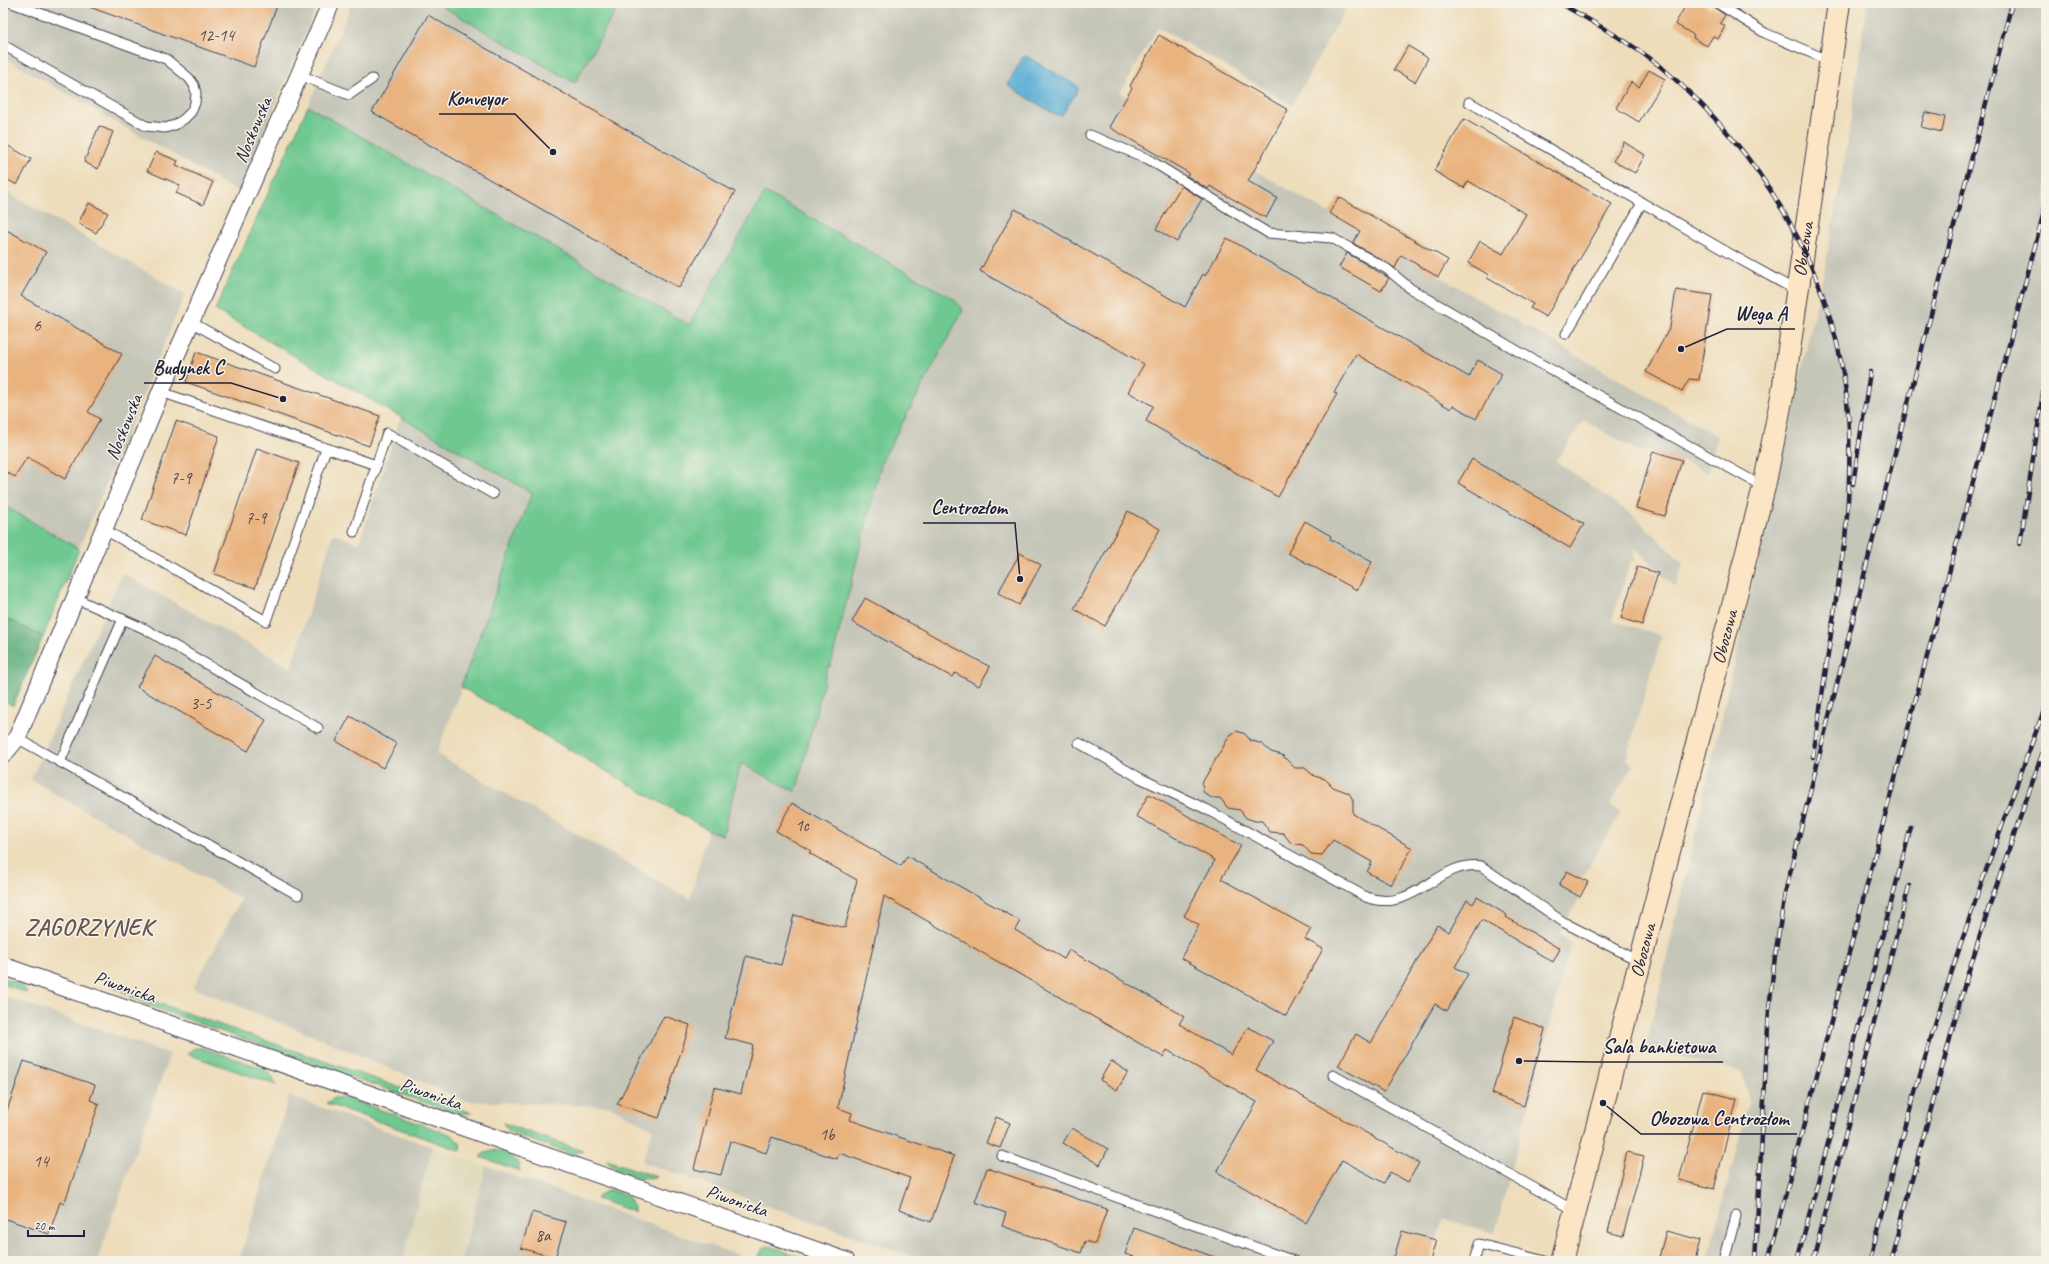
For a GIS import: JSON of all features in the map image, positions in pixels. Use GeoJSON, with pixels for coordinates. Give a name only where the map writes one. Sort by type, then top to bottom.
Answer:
{"type":"FeatureCollection","features":[{"type":"Feature","properties":{"kind":"street","name":"Noskowska"},"geometry":{"type":"LineString","coordinates":[[3,756],[17,738],[77,598],[161,392],[331,3]]}},
{"type":"Feature","properties":{"kind":"street","name":"Obozowa"},"geometry":{"type":"LineString","coordinates":[[1562,1261],[1764,487],[1783,391],[1839,3]]}},
{"type":"Feature","properties":{"kind":"street","name":"Piwonicka"},"geometry":{"type":"LineString","coordinates":[[3,966],[846,1261]]}},
{"type":"Feature","properties":{"kind":"lane"},"geometry":{"type":"LineString","coordinates":[[3,45],[146,126],[165,128],[175,125],[184,120],[191,112],[195,103],[194,85],[189,78],[166,59],[12,3]]}},
{"type":"Feature","properties":{"kind":"lane"},"geometry":{"type":"LineString","coordinates":[[1717,3],[1766,33],[1830,61]]}},
{"type":"Feature","properties":{"kind":"lane"},"geometry":{"type":"LineString","coordinates":[[300,75],[349,95],[372,78]]}},
{"type":"Feature","properties":{"kind":"lane"},"geometry":{"type":"LineString","coordinates":[[1469,102],[1732,255],[1797,291]]}},
{"type":"Feature","properties":{"kind":"lane"},"geometry":{"type":"LineString","coordinates":[[1090,135],[1148,159],[1268,233],[1332,238],[1388,269],[1411,289],[1523,354],[1764,487]]}},
{"type":"Feature","properties":{"kind":"lane"},"geometry":{"type":"LineString","coordinates":[[1566,334],[1642,203]]}},
{"type":"Feature","properties":{"kind":"lane"},"geometry":{"type":"LineString","coordinates":[[191,322],[275,369]]}},
{"type":"Feature","properties":{"kind":"lane"},"geometry":{"type":"LineString","coordinates":[[161,392],[376,466]]}},
{"type":"Feature","properties":{"kind":"lane"},"geometry":{"type":"LineString","coordinates":[[354,532],[387,432],[493,494]]}},
{"type":"Feature","properties":{"kind":"lane"},"geometry":{"type":"LineString","coordinates":[[105,530],[266,621],[326,449]]}},
{"type":"Feature","properties":{"kind":"lane"},"geometry":{"type":"LineString","coordinates":[[77,598],[123,619],[318,728]]}},
{"type":"Feature","properties":{"kind":"lane"},"geometry":{"type":"LineString","coordinates":[[60,762],[123,619]]}},
{"type":"Feature","properties":{"kind":"lane"},"geometry":{"type":"LineString","coordinates":[[17,738],[298,896]]}},
{"type":"Feature","properties":{"kind":"lane"},"geometry":{"type":"LineString","coordinates":[[1079,743],[1140,778],[1206,809],[1366,897],[1375,900],[1395,901],[1460,867],[1473,864],[1481,866],[1565,923],[1641,962]]}},
{"type":"Feature","properties":{"kind":"lane"},"geometry":{"type":"LineString","coordinates":[[1333,1075],[1575,1211]]}},
{"type":"Feature","properties":{"kind":"lane"},"geometry":{"type":"LineString","coordinates":[[1002,1156],[1294,1261]]}},
{"type":"Feature","properties":{"kind":"lane"},"geometry":{"type":"LineString","coordinates":[[1724,1261],[1736,1216]]}},
{"type":"Feature","properties":{"kind":"lane"},"geometry":{"type":"LineString","coordinates":[[1474,1261],[1479,1244],[1545,1261]]}},
{"type":"Feature","properties":{"kind":"shaded area"},"geometry":{"type":"Polygon","coordinates":[[[3,3],[318,3],[238,192],[3,57],[3,3]]]}},
{"type":"Feature","properties":{"kind":"shaded area"},"geometry":{"type":"Polygon","coordinates":[[[352,3],[436,3],[575,83],[620,3],[1333,3],[1345,10],[1292,105],[1158,27],[1120,93],[1717,436],[1708,473],[1682,460],[1653,451],[1636,450],[1584,420],[1556,461],[1634,516],[1683,563],[1675,588],[1635,547],[1634,561],[1630,563],[1612,620],[1662,636],[1626,759],[1633,765],[1610,805],[1621,812],[1582,878],[1588,882],[1559,934],[1571,943],[1495,1233],[1443,1219],[1430,1261],[925,1261],[642,1162],[653,1129],[609,1106],[466,1101],[326,1041],[193,988],[241,899],[31,780],[122,573],[291,668],[333,533],[359,544],[401,416],[532,493],[437,754],[690,899],[708,830],[723,835],[741,763],[796,792],[830,666],[882,461],[963,310],[954,299],[766,192],[689,325],[308,106],[352,3]]]}},
{"type":"Feature","properties":{"kind":"shaded area"},"geometry":{"type":"Polygon","coordinates":[[[1867,3],[2046,3],[2046,1261],[1707,1261],[1749,1102],[1742,1072],[1646,1048],[1826,263],[1848,139],[1867,3]]]}},
{"type":"Feature","properties":{"kind":"shaded area"},"geometry":{"type":"Polygon","coordinates":[[[3,190],[185,294],[79,549],[3,505],[3,190]]]}},
{"type":"Feature","properties":{"kind":"shaded area"},"geometry":{"type":"Polygon","coordinates":[[[3,996],[170,1054],[97,1261],[3,1261],[3,996]]]}},
{"type":"Feature","properties":{"kind":"shaded area"},"geometry":{"type":"Polygon","coordinates":[[[289,1096],[432,1147],[403,1261],[239,1261],[289,1096]]]}},
{"type":"Feature","properties":{"kind":"shaded area"},"geometry":{"type":"Polygon","coordinates":[[[432,1147],[486,1166],[461,1261],[403,1261],[432,1147]]]}},
{"type":"Feature","properties":{"kind":"shaded area"},"geometry":{"type":"Polygon","coordinates":[[[486,1166],[754,1261],[461,1261],[486,1166]]]}},
{"type":"Feature","properties":{"kind":"green space"},"geometry":{"type":"Polygon","coordinates":[[[436,3],[620,3],[575,83],[436,3]]]}},
{"type":"Feature","properties":{"kind":"green space"},"geometry":{"type":"Polygon","coordinates":[[[308,106],[689,325],[765,192],[954,299],[963,310],[882,461],[830,667],[828,666],[796,792],[741,763],[723,835],[708,830],[461,687],[532,493],[215,310],[308,106]]]}},
{"type":"Feature","properties":{"kind":"green space"},"geometry":{"type":"Polygon","coordinates":[[[3,505],[79,549],[43,637],[3,617],[3,505]]]}},
{"type":"Feature","properties":{"kind":"green space"},"geometry":{"type":"Polygon","coordinates":[[[3,617],[43,637],[13,706],[3,700],[3,617]]]}},
{"type":"Feature","properties":{"kind":"green space"},"geometry":{"type":"Polygon","coordinates":[[[3,978],[14,981],[23,987],[27,993],[3,984],[3,978]]]}},
{"type":"Feature","properties":{"kind":"green space"},"geometry":{"type":"Polygon","coordinates":[[[114,985],[158,1003],[472,1113],[458,1114],[155,1008],[113,987],[114,985]]]}},
{"type":"Feature","properties":{"kind":"green space"},"geometry":{"type":"Polygon","coordinates":[[[194,1048],[203,1048],[265,1069],[272,1076],[276,1085],[187,1054],[194,1048]]]}},
{"type":"Feature","properties":{"kind":"green space"},"geometry":{"type":"Polygon","coordinates":[[[344,1097],[452,1135],[460,1143],[461,1151],[326,1103],[334,1098],[344,1097]]]}},
{"type":"Feature","properties":{"kind":"green space"},"geometry":{"type":"Polygon","coordinates":[[[503,1123],[583,1151],[571,1154],[514,1134],[509,1131],[503,1123]]]}},
{"type":"Feature","properties":{"kind":"green space"},"geometry":{"type":"Polygon","coordinates":[[[497,1150],[512,1156],[517,1162],[520,1171],[480,1157],[485,1153],[497,1150]]]}},
{"type":"Feature","properties":{"kind":"green space"},"geometry":{"type":"Polygon","coordinates":[[[607,1160],[657,1177],[645,1179],[629,1176],[615,1169],[607,1160]]]}},
{"type":"Feature","properties":{"kind":"green space"},"geometry":{"type":"Polygon","coordinates":[[[610,1190],[627,1195],[634,1207],[634,1212],[596,1199],[599,1195],[610,1190]]]}},
{"type":"Feature","properties":{"kind":"green space"},"geometry":{"type":"Polygon","coordinates":[[[769,1246],[812,1261],[770,1261],[759,1256],[763,1248],[769,1246]]]}},
{"type":"Feature","properties":{"kind":"water"},"geometry":{"type":"Polygon","coordinates":[[[1026,56],[1077,86],[1078,90],[1062,115],[1056,115],[1009,86],[1009,82],[1023,57],[1026,56]]]}},
{"type":"Feature","properties":{"kind":"building"},"geometry":{"type":"Polygon","coordinates":[[[84,3],[278,3],[254,67],[84,5],[84,3]]]}},
{"type":"Feature","properties":{"kind":"building"},"geometry":{"type":"Polygon","coordinates":[[[1687,3],[1702,3],[1710,8],[1712,6],[1725,15],[1720,23],[1725,26],[1718,39],[1713,36],[1707,46],[1693,38],[1694,35],[1675,24],[1687,3]]]}},
{"type":"Feature","properties":{"kind":"building"},"geometry":{"type":"Polygon","coordinates":[[[428,15],[735,192],[679,288],[372,112],[428,15]]]}},
{"type":"Feature","properties":{"kind":"building"},"geometry":{"type":"Polygon","coordinates":[[[1159,35],[1288,110],[1248,181],[1277,198],[1266,218],[1210,186],[1208,189],[1187,176],[1189,173],[1109,127],[1132,88],[1130,86],[1159,35]]]}},
{"type":"Feature","properties":{"kind":"building"},"geometry":{"type":"Polygon","coordinates":[[[1408,46],[1428,58],[1415,82],[1394,70],[1408,46]]]}},
{"type":"Feature","properties":{"kind":"building"},"geometry":{"type":"Polygon","coordinates":[[[1649,70],[1665,79],[1639,122],[1616,108],[1631,82],[1639,87],[1649,70]]]}},
{"type":"Feature","properties":{"kind":"building"},"geometry":{"type":"Polygon","coordinates":[[[1925,112],[1945,117],[1942,132],[1921,127],[1925,112]]]}},
{"type":"Feature","properties":{"kind":"building"},"geometry":{"type":"Polygon","coordinates":[[[1464,119],[1612,204],[1546,317],[1530,308],[1533,304],[1487,278],[1489,275],[1468,263],[1480,241],[1503,254],[1526,214],[1468,181],[1464,188],[1434,171],[1464,119]]]}},
{"type":"Feature","properties":{"kind":"building"},"geometry":{"type":"Polygon","coordinates":[[[99,126],[113,132],[98,169],[84,162],[99,126]]]}},
{"type":"Feature","properties":{"kind":"building"},"geometry":{"type":"Polygon","coordinates":[[[1624,142],[1645,155],[1635,173],[1613,161],[1624,142]]]}},
{"type":"Feature","properties":{"kind":"building"},"geometry":{"type":"Polygon","coordinates":[[[3,143],[31,159],[17,185],[3,177],[3,143]]]}},
{"type":"Feature","properties":{"kind":"building"},"geometry":{"type":"Polygon","coordinates":[[[156,152],[178,161],[176,165],[213,182],[203,205],[176,193],[180,185],[147,171],[156,152]]]}},
{"type":"Feature","properties":{"kind":"building"},"geometry":{"type":"Polygon","coordinates":[[[1181,186],[1202,199],[1177,242],[1156,229],[1181,186]]]}},
{"type":"Feature","properties":{"kind":"building"},"geometry":{"type":"Polygon","coordinates":[[[1339,197],[1448,260],[1438,277],[1401,255],[1395,268],[1353,243],[1360,231],[1329,213],[1339,197]]]}},
{"type":"Feature","properties":{"kind":"building"},"geometry":{"type":"Polygon","coordinates":[[[89,203],[108,213],[96,233],[78,223],[89,203]]]}},
{"type":"Feature","properties":{"kind":"building"},"geometry":{"type":"Polygon","coordinates":[[[1015,209],[1185,307],[1203,274],[1205,276],[1227,238],[1469,377],[1478,360],[1502,374],[1476,419],[1453,405],[1451,409],[1356,354],[1334,393],[1337,394],[1278,497],[1146,421],[1153,406],[1128,392],[1144,364],[980,271],[1015,209]]]}},
{"type":"Feature","properties":{"kind":"building"},"geometry":{"type":"Polygon","coordinates":[[[3,228],[46,252],[21,296],[122,354],[88,412],[100,419],[65,479],[27,457],[15,477],[3,470],[3,228]]]}},
{"type":"Feature","properties":{"kind":"building"},"geometry":{"type":"Polygon","coordinates":[[[1347,253],[1389,278],[1381,291],[1339,267],[1347,253]]]}},
{"type":"Feature","properties":{"kind":"building"},"geometry":{"type":"Polygon","coordinates":[[[1676,290],[1712,295],[1699,380],[1689,379],[1682,391],[1646,372],[1670,327],[1676,290]]]}},
{"type":"Feature","properties":{"kind":"building"},"geometry":{"type":"Polygon","coordinates":[[[196,352],[380,416],[369,446],[186,382],[196,352]]]}},
{"type":"Feature","properties":{"kind":"building"},"geometry":{"type":"Polygon","coordinates":[[[176,421],[219,436],[186,535],[142,520],[176,421]]]}},
{"type":"Feature","properties":{"kind":"building"},"geometry":{"type":"Polygon","coordinates":[[[257,448],[299,463],[255,588],[214,574],[257,448]]]}},
{"type":"Feature","properties":{"kind":"building"},"geometry":{"type":"Polygon","coordinates":[[[1653,451],[1682,460],[1665,516],[1636,508],[1653,451]]]}},
{"type":"Feature","properties":{"kind":"building"},"geometry":{"type":"Polygon","coordinates":[[[1472,459],[1584,524],[1570,548],[1458,483],[1472,459]]]}},
{"type":"Feature","properties":{"kind":"building"},"geometry":{"type":"Polygon","coordinates":[[[1128,511],[1160,529],[1105,626],[1074,609],[1128,511]]]}},
{"type":"Feature","properties":{"kind":"building"},"geometry":{"type":"Polygon","coordinates":[[[1305,521],[1331,536],[1330,539],[1372,562],[1357,590],[1288,553],[1305,521]]]}},
{"type":"Feature","properties":{"kind":"building"},"geometry":{"type":"Polygon","coordinates":[[[1020,553],[1041,565],[1019,605],[998,593],[1020,553]]]}},
{"type":"Feature","properties":{"kind":"building"},"geometry":{"type":"Polygon","coordinates":[[[1637,567],[1658,573],[1642,625],[1621,618],[1637,567]]]}},
{"type":"Feature","properties":{"kind":"building"},"geometry":{"type":"Polygon","coordinates":[[[865,598],[990,667],[979,686],[955,673],[952,677],[852,622],[865,598]]]}},
{"type":"Feature","properties":{"kind":"building"},"geometry":{"type":"Polygon","coordinates":[[[155,656],[266,720],[248,751],[137,687],[155,656]]]}},
{"type":"Feature","properties":{"kind":"building"},"geometry":{"type":"Polygon","coordinates":[[[350,716],[397,744],[383,768],[336,741],[350,716]]]}},
{"type":"Feature","properties":{"kind":"building"},"geometry":{"type":"Polygon","coordinates":[[[1237,731],[1245,734],[1250,740],[1262,744],[1271,752],[1282,755],[1295,768],[1305,768],[1314,776],[1325,779],[1333,787],[1349,793],[1353,800],[1353,814],[1412,848],[1391,885],[1367,872],[1372,862],[1333,840],[1322,855],[1311,854],[1303,845],[1291,843],[1283,833],[1270,832],[1262,821],[1255,821],[1246,818],[1240,810],[1228,808],[1220,798],[1212,798],[1205,794],[1202,783],[1230,735],[1237,731]]]}},
{"type":"Feature","properties":{"kind":"building"},"geometry":{"type":"Polygon","coordinates":[[[1149,794],[1241,846],[1221,879],[1311,929],[1305,939],[1323,949],[1286,1016],[1181,958],[1199,925],[1184,916],[1215,860],[1136,816],[1149,794]]]}},
{"type":"Feature","properties":{"kind":"building"},"geometry":{"type":"Polygon","coordinates":[[[792,803],[901,866],[907,856],[1020,921],[1015,930],[1064,959],[1069,950],[1184,1016],[1179,1024],[1231,1055],[1248,1027],[1273,1041],[1256,1070],[1419,1163],[1408,1182],[1390,1172],[1384,1183],[1342,1160],[1306,1223],[1217,1172],[1257,1102],[1167,1050],[1163,1057],[884,896],[838,1108],[852,1113],[850,1120],[954,1156],[931,1222],[899,1210],[910,1178],[839,1153],[837,1159],[772,1137],[766,1153],[730,1141],[721,1175],[694,1169],[714,1087],[741,1094],[753,1045],[725,1038],[746,956],[781,965],[794,915],[845,928],[857,880],[809,853],[811,851],[776,831],[792,803]]]}},
{"type":"Feature","properties":{"kind":"building"},"geometry":{"type":"Polygon","coordinates":[[[1567,871],[1588,882],[1580,897],[1559,885],[1567,871]]]}},
{"type":"Feature","properties":{"kind":"building"},"geometry":{"type":"Polygon","coordinates":[[[1477,897],[1507,915],[1506,917],[1560,949],[1553,962],[1482,920],[1455,967],[1468,974],[1447,1011],[1435,1004],[1384,1092],[1338,1066],[1356,1034],[1371,1043],[1437,925],[1449,932],[1467,900],[1473,904],[1477,897]]]}},
{"type":"Feature","properties":{"kind":"building"},"geometry":{"type":"Polygon","coordinates":[[[664,1016],[690,1025],[659,1118],[617,1104],[664,1016]]]}},
{"type":"Feature","properties":{"kind":"building"},"geometry":{"type":"Polygon","coordinates":[[[1514,1017],[1545,1029],[1524,1106],[1492,1094],[1514,1017]]]}},
{"type":"Feature","properties":{"kind":"building"},"geometry":{"type":"Polygon","coordinates":[[[24,1061],[95,1085],[90,1100],[99,1104],[64,1204],[60,1202],[49,1234],[3,1218],[3,1122],[24,1061]]]}},
{"type":"Feature","properties":{"kind":"building"},"geometry":{"type":"Polygon","coordinates":[[[1111,1061],[1128,1072],[1117,1090],[1100,1080],[1111,1061]]]}},
{"type":"Feature","properties":{"kind":"building"},"geometry":{"type":"Polygon","coordinates":[[[1703,1090],[1737,1099],[1714,1189],[1679,1180],[1703,1090]]]}},
{"type":"Feature","properties":{"kind":"building"},"geometry":{"type":"Polygon","coordinates":[[[996,1117],[1010,1123],[1000,1148],[986,1143],[996,1117]]]}},
{"type":"Feature","properties":{"kind":"building"},"geometry":{"type":"Polygon","coordinates":[[[1072,1128],[1108,1149],[1100,1165],[1063,1143],[1072,1128]]]}},
{"type":"Feature","properties":{"kind":"building"},"geometry":{"type":"Polygon","coordinates":[[[1627,1152],[1644,1156],[1623,1236],[1608,1232],[1627,1152]]]}},
{"type":"Feature","properties":{"kind":"building"},"geometry":{"type":"Polygon","coordinates":[[[987,1168],[1107,1209],[1095,1244],[1085,1241],[1081,1253],[1002,1226],[1006,1213],[975,1202],[987,1168]]]}},
{"type":"Feature","properties":{"kind":"building"},"geometry":{"type":"Polygon","coordinates":[[[532,1212],[566,1222],[555,1258],[521,1248],[532,1212]]]}},
{"type":"Feature","properties":{"kind":"building"},"geometry":{"type":"Polygon","coordinates":[[[1134,1228],[1220,1259],[1220,1261],[1146,1261],[1125,1254],[1134,1228]]]}},
{"type":"Feature","properties":{"kind":"building"},"geometry":{"type":"Polygon","coordinates":[[[1402,1231],[1436,1240],[1430,1261],[1393,1261],[1402,1231]]]}},
{"type":"Feature","properties":{"kind":"building"},"geometry":{"type":"Polygon","coordinates":[[[1666,1231],[1700,1240],[1695,1261],[1658,1261],[1666,1231]]]}},
{"type":"Feature","properties":{"kind":"railway"},"geometry":{"type":"LineString","coordinates":[[1560,3],[1637,49],[1661,67],[1697,100],[1730,136],[1760,175],[1786,216],[1808,260],[1826,305],[1839,352],[1849,420],[1850,457],[1844,550]]}},
{"type":"Feature","properties":{"kind":"railway"},"geometry":{"type":"LineString","coordinates":[[1755,1261],[1769,1009],[1775,956],[1785,893],[1883,499],[2012,3]]}},
{"type":"Feature","properties":{"kind":"railway"},"geometry":{"type":"LineString","coordinates":[[1768,1261],[2046,204]]}},
{"type":"Feature","properties":{"kind":"railway"},"geometry":{"type":"LineString","coordinates":[[1853,484],[1870,372]]}},
{"type":"Feature","properties":{"kind":"railway"},"geometry":{"type":"LineString","coordinates":[[2020,544],[2046,373]]}},
{"type":"Feature","properties":{"kind":"railway"},"geometry":{"type":"LineString","coordinates":[[1813,757],[1844,545]]}},
{"type":"Feature","properties":{"kind":"railway"},"geometry":{"type":"LineString","coordinates":[[1870,1261],[1906,1125],[1957,954],[2046,705]]}},
{"type":"Feature","properties":{"kind":"railway"},"geometry":{"type":"LineString","coordinates":[[1890,1261],[1965,983],[1989,907],[2046,743]]}},
{"type":"Feature","properties":{"kind":"railway"},"geometry":{"type":"LineString","coordinates":[[1797,1261],[1911,827]]}},
{"type":"Feature","properties":{"kind":"railway"},"geometry":{"type":"LineString","coordinates":[[1813,1261],[1909,886]]}},
{"type":"Feature","properties":{"kind":"place","name":"Konveyor"},"geometry":{"type":"Point","coordinates":[553,152]}},
{"type":"Feature","properties":{"kind":"place","name":"Wega A"},"geometry":{"type":"Point","coordinates":[1681,349]}},
{"type":"Feature","properties":{"kind":"place","name":"Budynek C"},"geometry":{"type":"Point","coordinates":[283,399]}},
{"type":"Feature","properties":{"kind":"place","name":"Centrozłom"},"geometry":{"type":"Point","coordinates":[1020,579]}},
{"type":"Feature","properties":{"kind":"place","name":"Sala bankietowa"},"geometry":{"type":"Point","coordinates":[1519,1061]}},
{"type":"Feature","properties":{"kind":"place","name":"Obozowa Centrozłom"},"geometry":{"type":"Point","coordinates":[1603,1103]}},
{"type":"Feature","properties":{"kind":"district","name":"ZAGORZYNEK"},"geometry":{"type":"Point","coordinates":[89,927]}}]}
